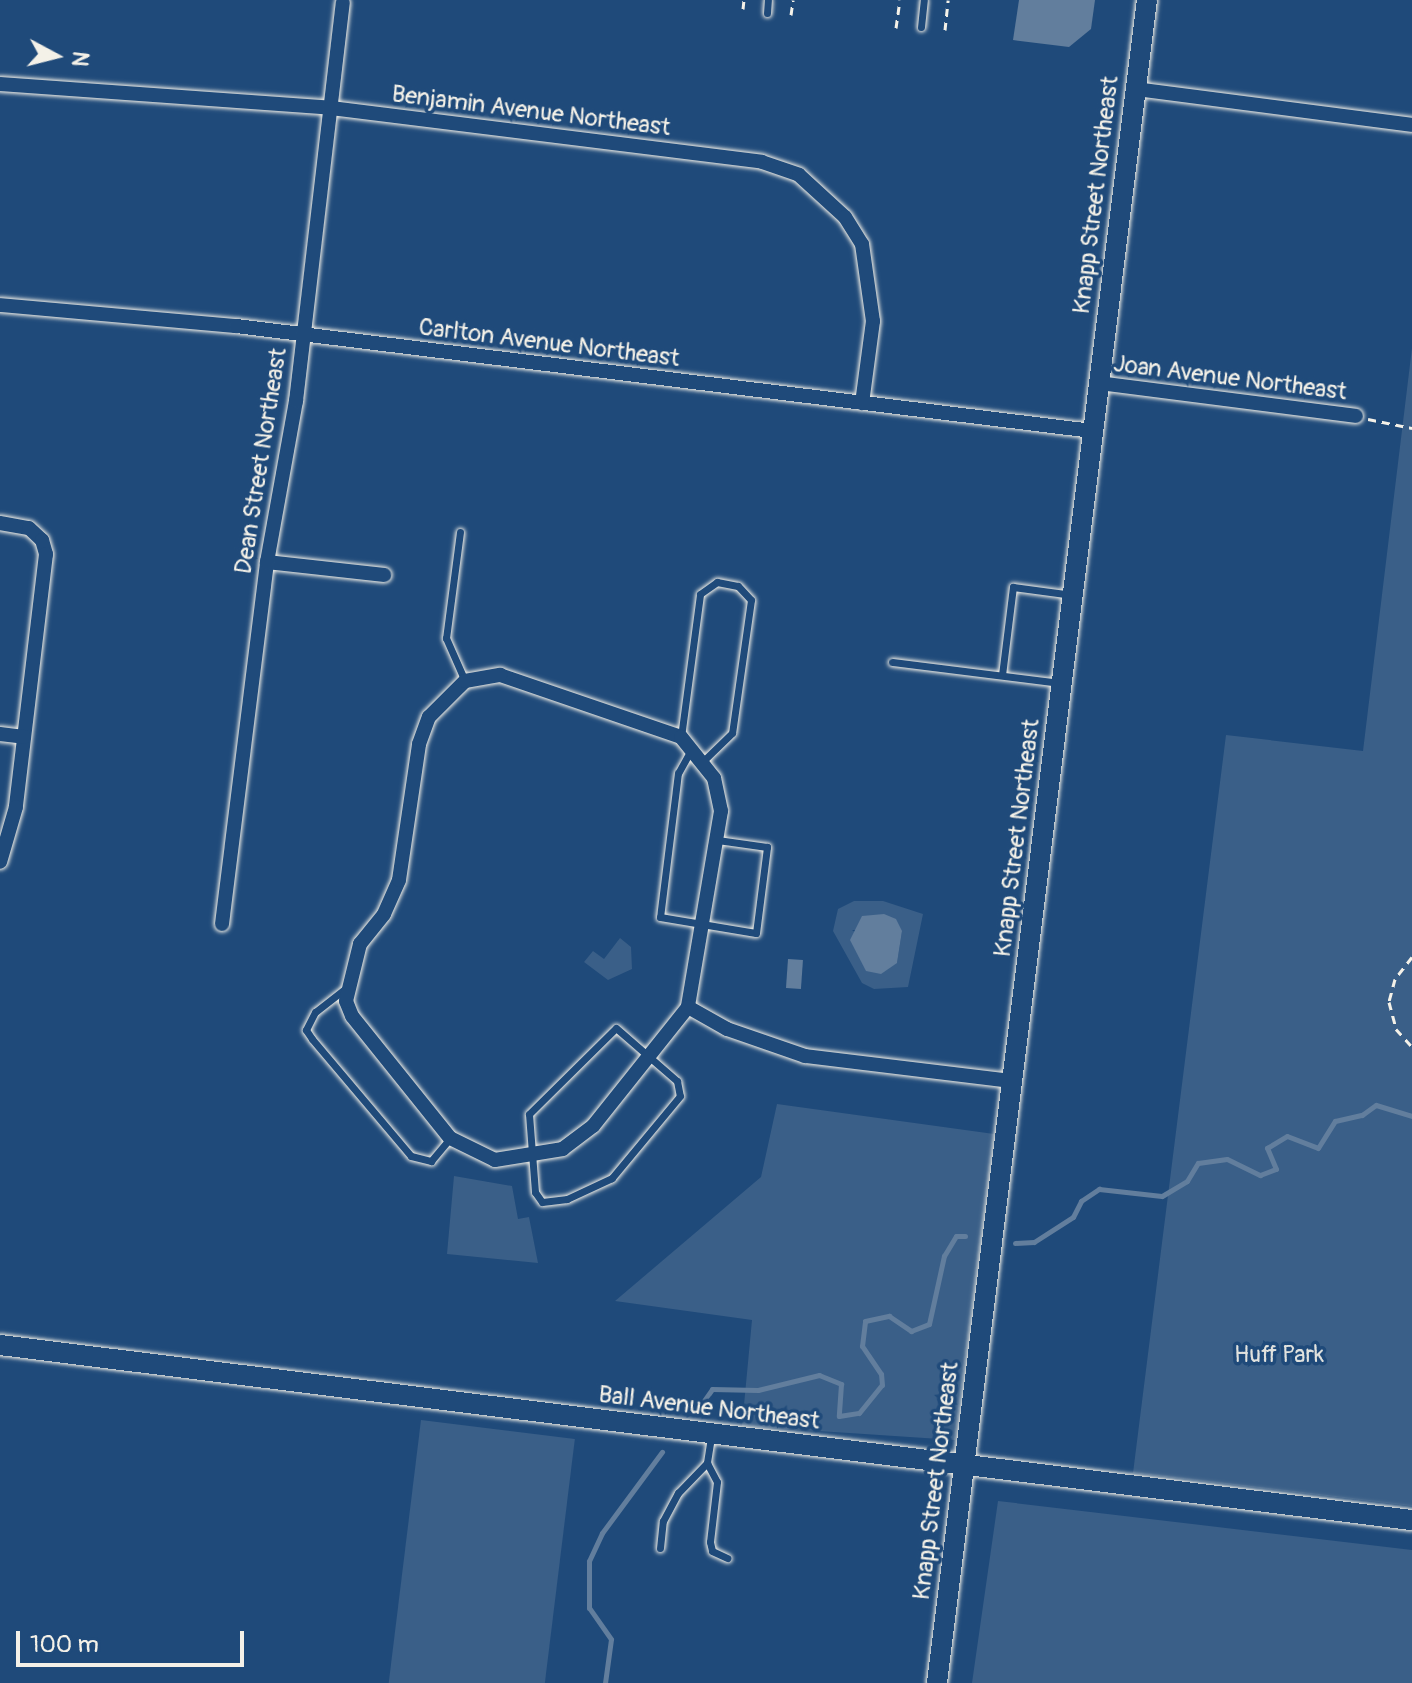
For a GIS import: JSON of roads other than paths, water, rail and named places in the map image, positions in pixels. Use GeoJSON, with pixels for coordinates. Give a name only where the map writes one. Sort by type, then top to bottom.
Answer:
{"type":"FeatureCollection","features":[{"type":"Feature","properties":{"kind":"main road","name":"Knapp Street Northeast"},"geometry":{"type":"LineString","coordinates":[[937,1683],[1147,0]]}},
{"type":"Feature","properties":{"kind":"main road","name":"Ball Avenue Northeast"},"geometry":{"type":"LineString","coordinates":[[0,1345],[1412,1520]]}},
{"type":"Feature","properties":{"kind":"street","name":"Dean Street Northeast"},"geometry":{"type":"LineString","coordinates":[[222,924],[267,562],[302,335],[343,3]]}},
{"type":"Feature","properties":{"kind":"street","name":"Benjamin Avenue Northeast"},"geometry":{"type":"LineString","coordinates":[[0,84],[331,108],[762,162],[799,175],[845,217],[862,244],[873,321],[862,403]]}},
{"type":"Feature","properties":{"kind":"street"},"geometry":{"type":"LineString","coordinates":[[1136,89],[1412,125]]}},
{"type":"Feature","properties":{"kind":"street","name":"Carlton Avenue Northeast"},"geometry":{"type":"LineString","coordinates":[[0,305],[302,335],[1093,431]]}},
{"type":"Feature","properties":{"kind":"street","name":"Joan Avenue Northeast"},"geometry":{"type":"LineString","coordinates":[[1099,383],[1356,416]]}},
{"type":"Feature","properties":{"kind":"street"},"geometry":{"type":"LineString","coordinates":[[0,523],[35,532],[45,547],[46,563],[16,807],[0,862]]}},
{"type":"Feature","properties":{"kind":"street"},"geometry":{"type":"LineString","coordinates":[[267,562],[384,575]]}},
{"type":"Feature","properties":{"kind":"street"},"geometry":{"type":"LineString","coordinates":[[500,675],[529,681],[681,737],[714,778],[721,811],[705,926],[688,1007],[593,1126],[563,1149],[532,1157],[495,1160],[450,1138],[352,1016],[348,986],[360,944],[384,914],[399,880],[419,744],[429,717],[465,681],[500,675]]}},
{"type":"Feature","properties":{"kind":"street"},"geometry":{"type":"LineString","coordinates":[[0,734],[24,737]]}},
{"type":"Feature","properties":{"kind":"street"},"geometry":{"type":"LineString","coordinates":[[688,1007],[727,1029],[805,1056],[1013,1081]]}},
{"type":"Feature","properties":{"kind":"lane"},"geometry":{"type":"LineString","coordinates":[[767,13],[768,0]]}},
{"type":"Feature","properties":{"kind":"lane"},"geometry":{"type":"LineString","coordinates":[[921,27],[924,0]]}},
{"type":"Feature","properties":{"kind":"lane"},"geometry":{"type":"LineString","coordinates":[[460,532],[446,638],[465,681]]}},
{"type":"Feature","properties":{"kind":"lane"},"geometry":{"type":"LineString","coordinates":[[681,737],[700,594],[707,584],[717,582],[738,586],[751,600],[732,733],[701,763]]}},
{"type":"Feature","properties":{"kind":"lane"},"geometry":{"type":"LineString","coordinates":[[1002,675],[1013,587],[1074,595]]}},
{"type":"Feature","properties":{"kind":"lane"},"geometry":{"type":"LineString","coordinates":[[892,662],[1063,683]]}},
{"type":"Feature","properties":{"kind":"lane"},"geometry":{"type":"LineString","coordinates":[[691,750],[678,773],[660,917],[756,933],[767,847],[717,840]]}},
{"type":"Feature","properties":{"kind":"lane"},"geometry":{"type":"LineString","coordinates":[[348,986],[315,1012],[306,1030],[312,1039],[411,1156],[431,1161],[450,1138]]}},
{"type":"Feature","properties":{"kind":"lane"},"geometry":{"type":"LineString","coordinates":[[616,1028],[650,1054],[677,1081],[680,1096],[612,1178],[567,1199],[542,1202],[535,1192],[529,1114],[616,1028]]}},
{"type":"Feature","properties":{"kind":"lane"},"geometry":{"type":"LineString","coordinates":[[660,1548],[663,1521],[673,1502],[707,1463],[711,1435]]}},
{"type":"Feature","properties":{"kind":"lane"},"geometry":{"type":"LineString","coordinates":[[707,1463],[717,1482],[710,1542],[712,1551],[727,1558]]}},
{"type":"Feature","properties":{"kind":"waterway"},"geometry":{"type":"LineString","coordinates":[[1015,1243],[1034,1242],[1073,1217],[1081,1201],[1099,1189],[1162,1196],[1187,1181],[1198,1163],[1227,1159],[1260,1175],[1276,1169],[1267,1148],[1287,1136],[1318,1148],[1335,1121],[1362,1115],[1376,1105],[1412,1116]]}},
{"type":"Feature","properties":{"kind":"waterway"},"geometry":{"type":"LineString","coordinates":[[701,1405],[712,1389],[758,1390],[819,1375],[841,1384],[839,1416],[859,1413],[882,1385],[881,1374],[862,1346],[865,1321],[889,1316],[911,1331],[929,1324],[944,1256],[956,1236],[965,1236]]}},
{"type":"Feature","properties":{"kind":"waterway"},"geometry":{"type":"LineString","coordinates":[[605,1683],[611,1639],[589,1608],[589,1561],[602,1533],[662,1452]]}},
{"type":"Feature","properties":{"kind":"park label","name":"Huff Park"},"geometry":{"type":"Point","coordinates":[1279,1355]}}]}
